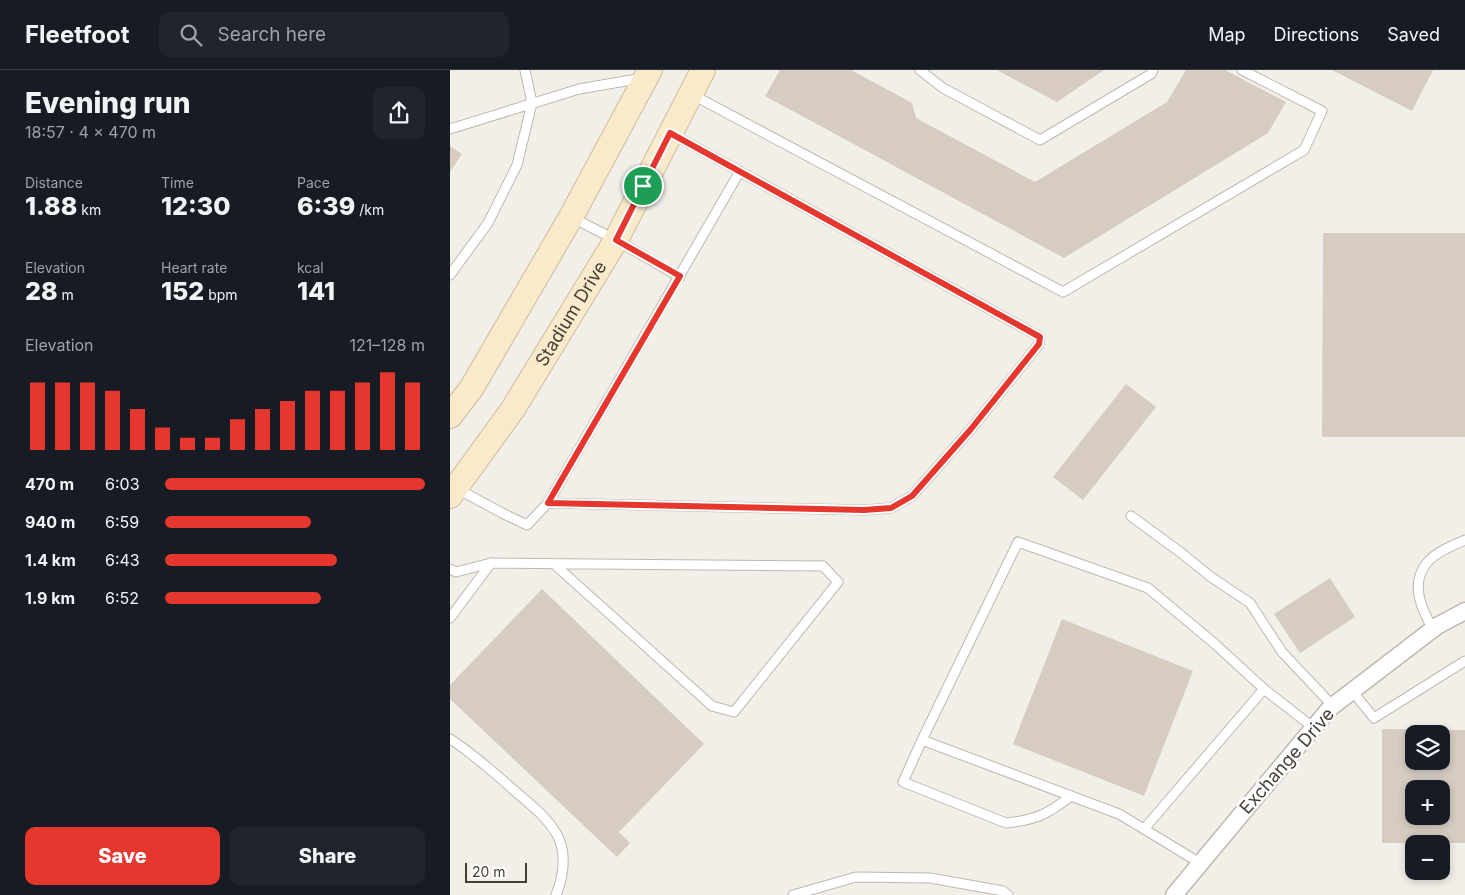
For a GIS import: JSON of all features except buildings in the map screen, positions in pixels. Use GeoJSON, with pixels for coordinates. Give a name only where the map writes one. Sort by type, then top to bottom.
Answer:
{"type":"FeatureCollection","features":[{"type":"Feature","properties":{"kind":"main road","name":"Stadium Drive"},"geometry":{"type":"LineString","coordinates":[[453,492],[513,409],[616,240],[703,70]]}},
{"type":"Feature","properties":{"kind":"main road"},"geometry":{"type":"LineString","coordinates":[[450,416],[472,389],[571,217],[648,74]]}},
{"type":"Feature","properties":{"kind":"street","name":"Exchange Drive"},"geometry":{"type":"LineString","coordinates":[[1174,895],[1333,706],[1434,629],[1465,611]]}},
{"type":"Feature","properties":{"kind":"lane"},"geometry":{"type":"LineString","coordinates":[[450,275],[488,223],[517,165],[532,103],[525,70]]}},
{"type":"Feature","properties":{"kind":"lane"},"geometry":{"type":"LineString","coordinates":[[920,70],[943,88],[1040,140],[1151,74],[1153,70]]}},
{"type":"Feature","properties":{"kind":"lane"},"geometry":{"type":"LineString","coordinates":[[691,93],[1063,292],[1304,150],[1322,111],[1242,70]]}},
{"type":"Feature","properties":{"kind":"lane"},"geometry":{"type":"LineString","coordinates":[[450,129],[579,89],[648,74]]}},
{"type":"Feature","properties":{"kind":"lane"},"geometry":{"type":"LineString","coordinates":[[548,503],[864,510],[891,508],[912,496],[971,429],[1039,344],[1040,337],[670,133]]}},
{"type":"Feature","properties":{"kind":"lane"},"geometry":{"type":"LineString","coordinates":[[453,492],[527,524],[548,503],[740,171]]}},
{"type":"Feature","properties":{"kind":"lane"},"geometry":{"type":"LineString","coordinates":[[571,217],[680,276]]}},
{"type":"Feature","properties":{"kind":"lane"},"geometry":{"type":"LineString","coordinates":[[1131,516],[1180,552],[1211,578],[1250,603],[1282,652],[1333,706]]}},
{"type":"Feature","properties":{"kind":"lane"},"geometry":{"type":"LineString","coordinates":[[1434,629],[1424,613],[1418,595],[1419,578],[1426,564],[1439,553],[1465,540]]}},
{"type":"Feature","properties":{"kind":"lane"},"geometry":{"type":"LineString","coordinates":[[1072,796],[1047,814],[1025,821],[1006,823],[903,782],[1018,542],[1148,588],[1215,644],[1264,689],[1314,728]]}},
{"type":"Feature","properties":{"kind":"lane"},"geometry":{"type":"LineString","coordinates":[[450,618],[491,563]]}},
{"type":"Feature","properties":{"kind":"lane"},"geometry":{"type":"LineString","coordinates":[[450,569],[456,572],[491,563],[823,566],[838,582],[734,712],[712,706],[554,564]]}},
{"type":"Feature","properties":{"kind":"lane"},"geometry":{"type":"LineString","coordinates":[[1352,691],[1374,718],[1465,660]]}},
{"type":"Feature","properties":{"kind":"lane"},"geometry":{"type":"LineString","coordinates":[[1144,829],[1264,689]]}},
{"type":"Feature","properties":{"kind":"lane"},"geometry":{"type":"LineString","coordinates":[[450,739],[472,753],[548,820],[559,840],[564,857],[562,878],[556,895]]}},
{"type":"Feature","properties":{"kind":"lane"},"geometry":{"type":"LineString","coordinates":[[922,740],[1119,814],[1200,863]]}},
{"type":"Feature","properties":{"kind":"lane"},"geometry":{"type":"LineString","coordinates":[[793,895],[856,877],[930,878],[1003,891],[1008,895]]}},
{"type":"Feature","properties":{"kind":"route"},"geometry":{"type":"LineString","coordinates":[[670,133],[1040,337],[1039,344],[971,429],[912,496],[891,508],[864,510],[548,503],[680,276],[652,262],[616,240],[643,186],[670,133]]}}]}
